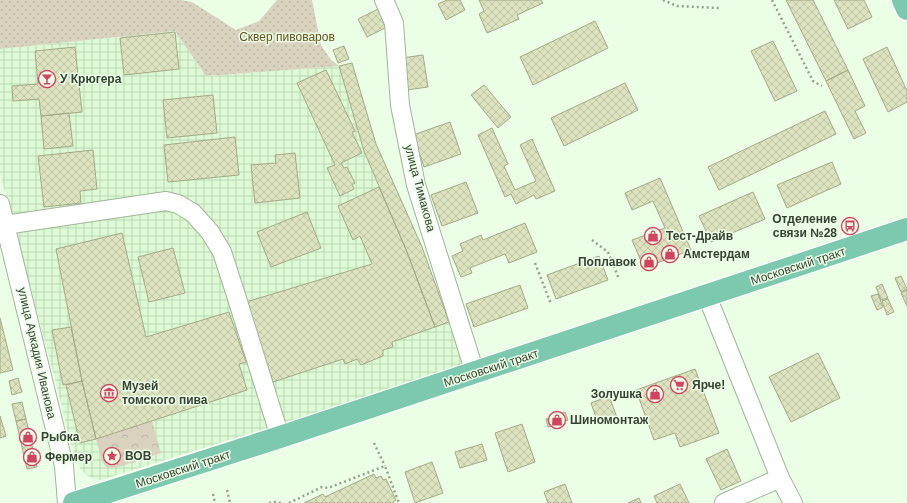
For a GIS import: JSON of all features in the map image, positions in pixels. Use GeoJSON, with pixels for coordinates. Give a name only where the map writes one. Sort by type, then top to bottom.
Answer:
{"type":"FeatureCollection","features":[{"type":"Feature","properties":{"kind":"main road"},"geometry":{"type":"LineString","coordinates":[[903,0],[907,9]]}},
{"type":"Feature","properties":{"kind":"main road","name":"Московский тракт"},"geometry":{"type":"LineString","coordinates":[[74,503],[280,437],[907,229]]}},
{"type":"Feature","properties":{"kind":"street","name":"улица Тимакова"},"geometry":{"type":"LineString","coordinates":[[384,0],[394,23],[400,105],[416,185],[474,373]]}},
{"type":"Feature","properties":{"kind":"street"},"geometry":{"type":"LineString","coordinates":[[5,225],[166,201],[178,204],[193,213],[210,232],[222,252],[280,437]]}},
{"type":"Feature","properties":{"kind":"street","name":"улица Аркадия Иванова"},"geometry":{"type":"LineString","coordinates":[[0,204],[5,225],[7,263],[64,466],[67,503]]}},
{"type":"Feature","properties":{"kind":"street"},"geometry":{"type":"LineString","coordinates":[[707,296],[780,478],[792,503]]}},
{"type":"Feature","properties":{"kind":"street"},"geometry":{"type":"LineString","coordinates":[[724,503],[780,478]]}},
{"type":"Feature","properties":{"kind":"path"},"geometry":{"type":"LineString","coordinates":[[663,0],[677,6],[719,8]]}},
{"type":"Feature","properties":{"kind":"path"},"geometry":{"type":"LineString","coordinates":[[772,0],[813,81],[822,86]]}},
{"type":"Feature","properties":{"kind":"path"},"geometry":{"type":"LineString","coordinates":[[592,240],[608,252],[619,279]]}},
{"type":"Feature","properties":{"kind":"path"},"geometry":{"type":"LineString","coordinates":[[535,263],[550,304]]}},
{"type":"Feature","properties":{"kind":"path"},"geometry":{"type":"LineString","coordinates":[[374,443],[385,466],[399,503]]}},
{"type":"Feature","properties":{"kind":"path"},"geometry":{"type":"LineString","coordinates":[[289,503],[322,487],[328,488],[385,466]]}},
{"type":"Feature","properties":{"kind":"path"},"geometry":{"type":"LineString","coordinates":[[226,490],[230,503]]}},
{"type":"Feature","properties":{"kind":"path"},"geometry":{"type":"LineString","coordinates":[[213,494],[216,503]]}},
{"type":"Feature","properties":{"kind":"path"},"geometry":{"type":"LineString","coordinates":[[269,503],[281,503]]}},
{"type":"Feature","properties":{"kind":"shaded area"},"geometry":{"type":"Polygon","coordinates":[[[175,31],[206,76],[339,66],[352,63],[376,144],[422,247],[449,322],[463,367],[101,480],[94,479],[86,475],[80,468],[71,445],[0,174],[0,49],[175,31]]]}},
{"type":"Feature","properties":{"kind":"green space","name":"Сквер пивоваров"},"geometry":{"type":"Polygon","coordinates":[[[0,0],[181,0],[192,2],[236,30],[259,21],[277,0],[312,0],[321,45],[331,60],[339,66],[206,76],[175,31],[0,49],[0,0]]]}},
{"type":"Feature","properties":{"kind":"green space"},"geometry":{"type":"Polygon","coordinates":[[[152,421],[161,453],[122,466],[113,468],[106,467],[102,461],[96,439],[152,421]]]}},
{"type":"Feature","properties":{"kind":"building"},"geometry":{"type":"Polygon","coordinates":[[[447,0],[460,0],[465,10],[446,20],[438,4],[447,0]]]}},
{"type":"Feature","properties":{"kind":"building"},"geometry":{"type":"Polygon","coordinates":[[[479,0],[541,0],[543,3],[517,15],[519,19],[487,33],[479,14],[484,11],[479,0]]]}},
{"type":"Feature","properties":{"kind":"building"},"geometry":{"type":"Polygon","coordinates":[[[786,0],[813,0],[848,70],[826,81],[786,0]]]}},
{"type":"Feature","properties":{"kind":"building"},"geometry":{"type":"Polygon","coordinates":[[[834,0],[864,0],[872,17],[848,29],[834,0]]]}},
{"type":"Feature","properties":{"kind":"building"},"geometry":{"type":"Polygon","coordinates":[[[378,9],[387,27],[367,37],[358,19],[378,9]]]}},
{"type":"Feature","properties":{"kind":"building"},"geometry":{"type":"Polygon","coordinates":[[[595,21],[608,48],[533,85],[520,57],[595,21]]]}},
{"type":"Feature","properties":{"kind":"building"},"geometry":{"type":"Polygon","coordinates":[[[175,32],[179,69],[124,75],[120,38],[175,32]]]}},
{"type":"Feature","properties":{"kind":"building"},"geometry":{"type":"Polygon","coordinates":[[[773,41],[797,91],[775,101],[751,51],[773,41]]]}},
{"type":"Feature","properties":{"kind":"building"},"geometry":{"type":"Polygon","coordinates":[[[344,46],[349,59],[338,63],[333,50],[344,46]]]}},
{"type":"Feature","properties":{"kind":"building"},"geometry":{"type":"Polygon","coordinates":[[[75,47],[82,112],[41,116],[39,99],[13,101],[12,86],[38,84],[35,51],[75,47]]]}},
{"type":"Feature","properties":{"kind":"building"},"geometry":{"type":"Polygon","coordinates":[[[887,47],[907,91],[907,102],[888,112],[863,59],[887,47]]]}},
{"type":"Feature","properties":{"kind":"building"},"geometry":{"type":"Polygon","coordinates":[[[423,55],[428,87],[407,90],[402,58],[423,55]]]}},
{"type":"Feature","properties":{"kind":"building"},"geometry":{"type":"Polygon","coordinates":[[[352,63],[376,144],[422,247],[449,322],[435,327],[407,252],[364,151],[339,66],[352,63]]]}},
{"type":"Feature","properties":{"kind":"building"},"geometry":{"type":"Polygon","coordinates":[[[326,70],[355,131],[352,132],[362,153],[341,163],[344,168],[347,167],[355,183],[352,185],[354,189],[340,196],[327,168],[335,165],[297,83],[326,70]]]}},
{"type":"Feature","properties":{"kind":"building"},"geometry":{"type":"Polygon","coordinates":[[[848,70],[865,106],[855,111],[866,133],[854,139],[826,81],[848,70]]]}},
{"type":"Feature","properties":{"kind":"building"},"geometry":{"type":"Polygon","coordinates":[[[625,83],[638,110],[564,146],[551,118],[625,83]]]}},
{"type":"Feature","properties":{"kind":"building"},"geometry":{"type":"Polygon","coordinates":[[[484,85],[511,117],[498,128],[471,95],[484,85]]]}},
{"type":"Feature","properties":{"kind":"building"},"geometry":{"type":"Polygon","coordinates":[[[213,95],[217,133],[167,138],[163,100],[213,95]]]}},
{"type":"Feature","properties":{"kind":"building"},"geometry":{"type":"Polygon","coordinates":[[[825,111],[836,134],[719,190],[708,167],[825,111]]]}},
{"type":"Feature","properties":{"kind":"building"},"geometry":{"type":"Polygon","coordinates":[[[69,113],[73,146],[44,149],[41,116],[69,113]]]}},
{"type":"Feature","properties":{"kind":"building"},"geometry":{"type":"Polygon","coordinates":[[[450,122],[461,154],[424,167],[413,135],[450,122]]]}},
{"type":"Feature","properties":{"kind":"building"},"geometry":{"type":"Polygon","coordinates":[[[492,128],[508,164],[504,166],[515,190],[536,181],[520,145],[532,139],[555,191],[536,199],[534,195],[516,204],[511,194],[505,197],[478,135],[492,128]]]}},
{"type":"Feature","properties":{"kind":"building"},"geometry":{"type":"Polygon","coordinates":[[[235,137],[239,175],[168,182],[164,145],[235,137]]]}},
{"type":"Feature","properties":{"kind":"building"},"geometry":{"type":"Polygon","coordinates":[[[93,150],[97,189],[80,191],[81,203],[44,207],[38,156],[93,150]]]}},
{"type":"Feature","properties":{"kind":"building"},"geometry":{"type":"Polygon","coordinates":[[[295,153],[300,198],[255,203],[251,165],[276,163],[275,155],[295,153]]]}},
{"type":"Feature","properties":{"kind":"building"},"geometry":{"type":"Polygon","coordinates":[[[832,162],[841,184],[787,208],[777,185],[832,162]]]}},
{"type":"Feature","properties":{"kind":"building"},"geometry":{"type":"Polygon","coordinates":[[[660,178],[691,250],[644,268],[632,240],[665,228],[653,201],[632,210],[625,193],[660,178]]]}},
{"type":"Feature","properties":{"kind":"building"},"geometry":{"type":"Polygon","coordinates":[[[466,182],[478,213],[442,226],[431,195],[466,182]]]}},
{"type":"Feature","properties":{"kind":"building"},"geometry":{"type":"Polygon","coordinates":[[[379,187],[407,252],[435,327],[392,342],[393,347],[383,350],[383,356],[361,365],[357,359],[345,364],[343,359],[273,382],[246,302],[372,264],[360,236],[353,240],[338,206],[379,187]]]}},
{"type":"Feature","properties":{"kind":"building"},"geometry":{"type":"Polygon","coordinates":[[[753,192],[765,219],[711,242],[699,216],[753,192]]]}},
{"type":"Feature","properties":{"kind":"building"},"geometry":{"type":"Polygon","coordinates":[[[307,212],[321,248],[271,267],[257,232],[307,212]]]}},
{"type":"Feature","properties":{"kind":"building"},"geometry":{"type":"Polygon","coordinates":[[[525,223],[537,252],[509,263],[505,254],[470,268],[472,273],[461,277],[452,256],[463,251],[460,244],[481,235],[483,240],[525,223]]]}},
{"type":"Feature","properties":{"kind":"building"},"geometry":{"type":"Polygon","coordinates":[[[122,233],[146,337],[229,312],[246,362],[239,364],[247,390],[96,439],[82,381],[56,249],[122,233]]]}},
{"type":"Feature","properties":{"kind":"building"},"geometry":{"type":"Polygon","coordinates":[[[173,248],[185,293],[149,302],[138,257],[173,248]]]}},
{"type":"Feature","properties":{"kind":"building"},"geometry":{"type":"Polygon","coordinates":[[[599,256],[608,280],[556,299],[547,275],[599,256]]]}},
{"type":"Feature","properties":{"kind":"building"},"geometry":{"type":"Polygon","coordinates":[[[901,276],[907,289],[901,292],[895,278],[901,276]]]}},
{"type":"Feature","properties":{"kind":"building"},"geometry":{"type":"Polygon","coordinates":[[[882,284],[888,298],[881,300],[876,287],[882,284]]]}},
{"type":"Feature","properties":{"kind":"building"},"geometry":{"type":"Polygon","coordinates":[[[520,285],[528,308],[474,327],[466,304],[520,285]]]}},
{"type":"Feature","properties":{"kind":"building"},"geometry":{"type":"Polygon","coordinates":[[[907,290],[907,306],[901,293],[907,290]]]}},
{"type":"Feature","properties":{"kind":"building"},"geometry":{"type":"Polygon","coordinates":[[[878,294],[883,307],[877,310],[871,296],[878,294]]]}},
{"type":"Feature","properties":{"kind":"building"},"geometry":{"type":"Polygon","coordinates":[[[888,299],[894,312],[887,315],[882,301],[888,299]]]}},
{"type":"Feature","properties":{"kind":"building"},"geometry":{"type":"Polygon","coordinates":[[[0,318],[13,370],[0,373],[0,318]]]}},
{"type":"Feature","properties":{"kind":"building"},"geometry":{"type":"Polygon","coordinates":[[[71,327],[82,381],[63,385],[52,330],[71,327]]]}},
{"type":"Feature","properties":{"kind":"building"},"geometry":{"type":"Polygon","coordinates":[[[818,353],[840,398],[791,422],[769,377],[818,353]]]}},
{"type":"Feature","properties":{"kind":"building"},"geometry":{"type":"Polygon","coordinates":[[[695,369],[719,433],[680,447],[675,433],[654,440],[636,390],[695,369]]]}},
{"type":"Feature","properties":{"kind":"building"},"geometry":{"type":"Polygon","coordinates":[[[18,378],[22,392],[12,395],[9,381],[18,378]]]}},
{"type":"Feature","properties":{"kind":"building"},"geometry":{"type":"Polygon","coordinates":[[[82,381],[96,439],[80,443],[66,385],[82,381]]]}},
{"type":"Feature","properties":{"kind":"building"},"geometry":{"type":"Polygon","coordinates":[[[609,396],[618,420],[612,423],[610,418],[598,423],[591,403],[609,396]]]}},
{"type":"Feature","properties":{"kind":"building"},"geometry":{"type":"Polygon","coordinates":[[[22,402],[26,419],[16,421],[12,404],[22,402]]]}},
{"type":"Feature","properties":{"kind":"building","name":"Шиномонтаж"},"geometry":{"type":"Polygon","coordinates":[[[565,412],[568,420],[548,427],[546,419],[565,412]]]}},
{"type":"Feature","properties":{"kind":"building"},"geometry":{"type":"Polygon","coordinates":[[[0,416],[6,436],[0,438],[0,416]]]}},
{"type":"Feature","properties":{"kind":"building"},"geometry":{"type":"Polygon","coordinates":[[[26,419],[37,467],[27,469],[16,421],[26,419]]]}},
{"type":"Feature","properties":{"kind":"building"},"geometry":{"type":"Polygon","coordinates":[[[522,424],[535,462],[508,472],[495,433],[522,424]]]}},
{"type":"Feature","properties":{"kind":"building"},"geometry":{"type":"Polygon","coordinates":[[[482,444],[487,460],[460,468],[455,452],[482,444]]]}},
{"type":"Feature","properties":{"kind":"building"},"geometry":{"type":"Polygon","coordinates":[[[727,449],[741,481],[721,490],[706,459],[727,449]]]}},
{"type":"Feature","properties":{"kind":"building"},"geometry":{"type":"Polygon","coordinates":[[[432,462],[443,493],[415,503],[405,472],[432,462]]]}},
{"type":"Feature","properties":{"kind":"building"},"geometry":{"type":"Polygon","coordinates":[[[374,474],[376,478],[381,476],[383,480],[386,479],[396,500],[393,502],[394,503],[304,503],[323,494],[325,497],[374,474]]]}},
{"type":"Feature","properties":{"kind":"building"},"geometry":{"type":"Polygon","coordinates":[[[565,484],[572,503],[548,503],[544,492],[565,484]]]}},
{"type":"Feature","properties":{"kind":"building"},"geometry":{"type":"Polygon","coordinates":[[[680,484],[689,503],[657,503],[654,496],[680,484]]]}},
{"type":"Feature","properties":{"kind":"building"},"geometry":{"type":"Polygon","coordinates":[[[639,498],[641,503],[628,503],[639,498]]]}},
{"type":"Feature","properties":{"kind":"place","name":"У Крюгера"},"geometry":{"type":"Point","coordinates":[47,79]}},
{"type":"Feature","properties":{"kind":"place","name":"Отделение связи №28"},"geometry":{"type":"Point","coordinates":[850,226]}},
{"type":"Feature","properties":{"kind":"place","name":"Тест-Драйв"},"geometry":{"type":"Point","coordinates":[653,236]}},
{"type":"Feature","properties":{"kind":"place","name":"Амстердам"},"geometry":{"type":"Point","coordinates":[670,254]}},
{"type":"Feature","properties":{"kind":"place","name":"Поплавок"},"geometry":{"type":"Point","coordinates":[649,262]}},
{"type":"Feature","properties":{"kind":"place","name":"Ярче!"},"geometry":{"type":"Point","coordinates":[679,385]}},
{"type":"Feature","properties":{"kind":"place","name":"Музей томского пива"},"geometry":{"type":"Point","coordinates":[109,393]}},
{"type":"Feature","properties":{"kind":"place","name":"Золушка"},"geometry":{"type":"Point","coordinates":[655,394]}},
{"type":"Feature","properties":{"kind":"place","name":"Шиномонтаж"},"geometry":{"type":"Point","coordinates":[557,420]}},
{"type":"Feature","properties":{"kind":"place","name":"Рыбка"},"geometry":{"type":"Point","coordinates":[28,437]}},
{"type":"Feature","properties":{"kind":"place","name":"ВОВ"},"geometry":{"type":"Point","coordinates":[112,456]}},
{"type":"Feature","properties":{"kind":"place","name":"Фермер"},"geometry":{"type":"Point","coordinates":[32,457]}}]}
